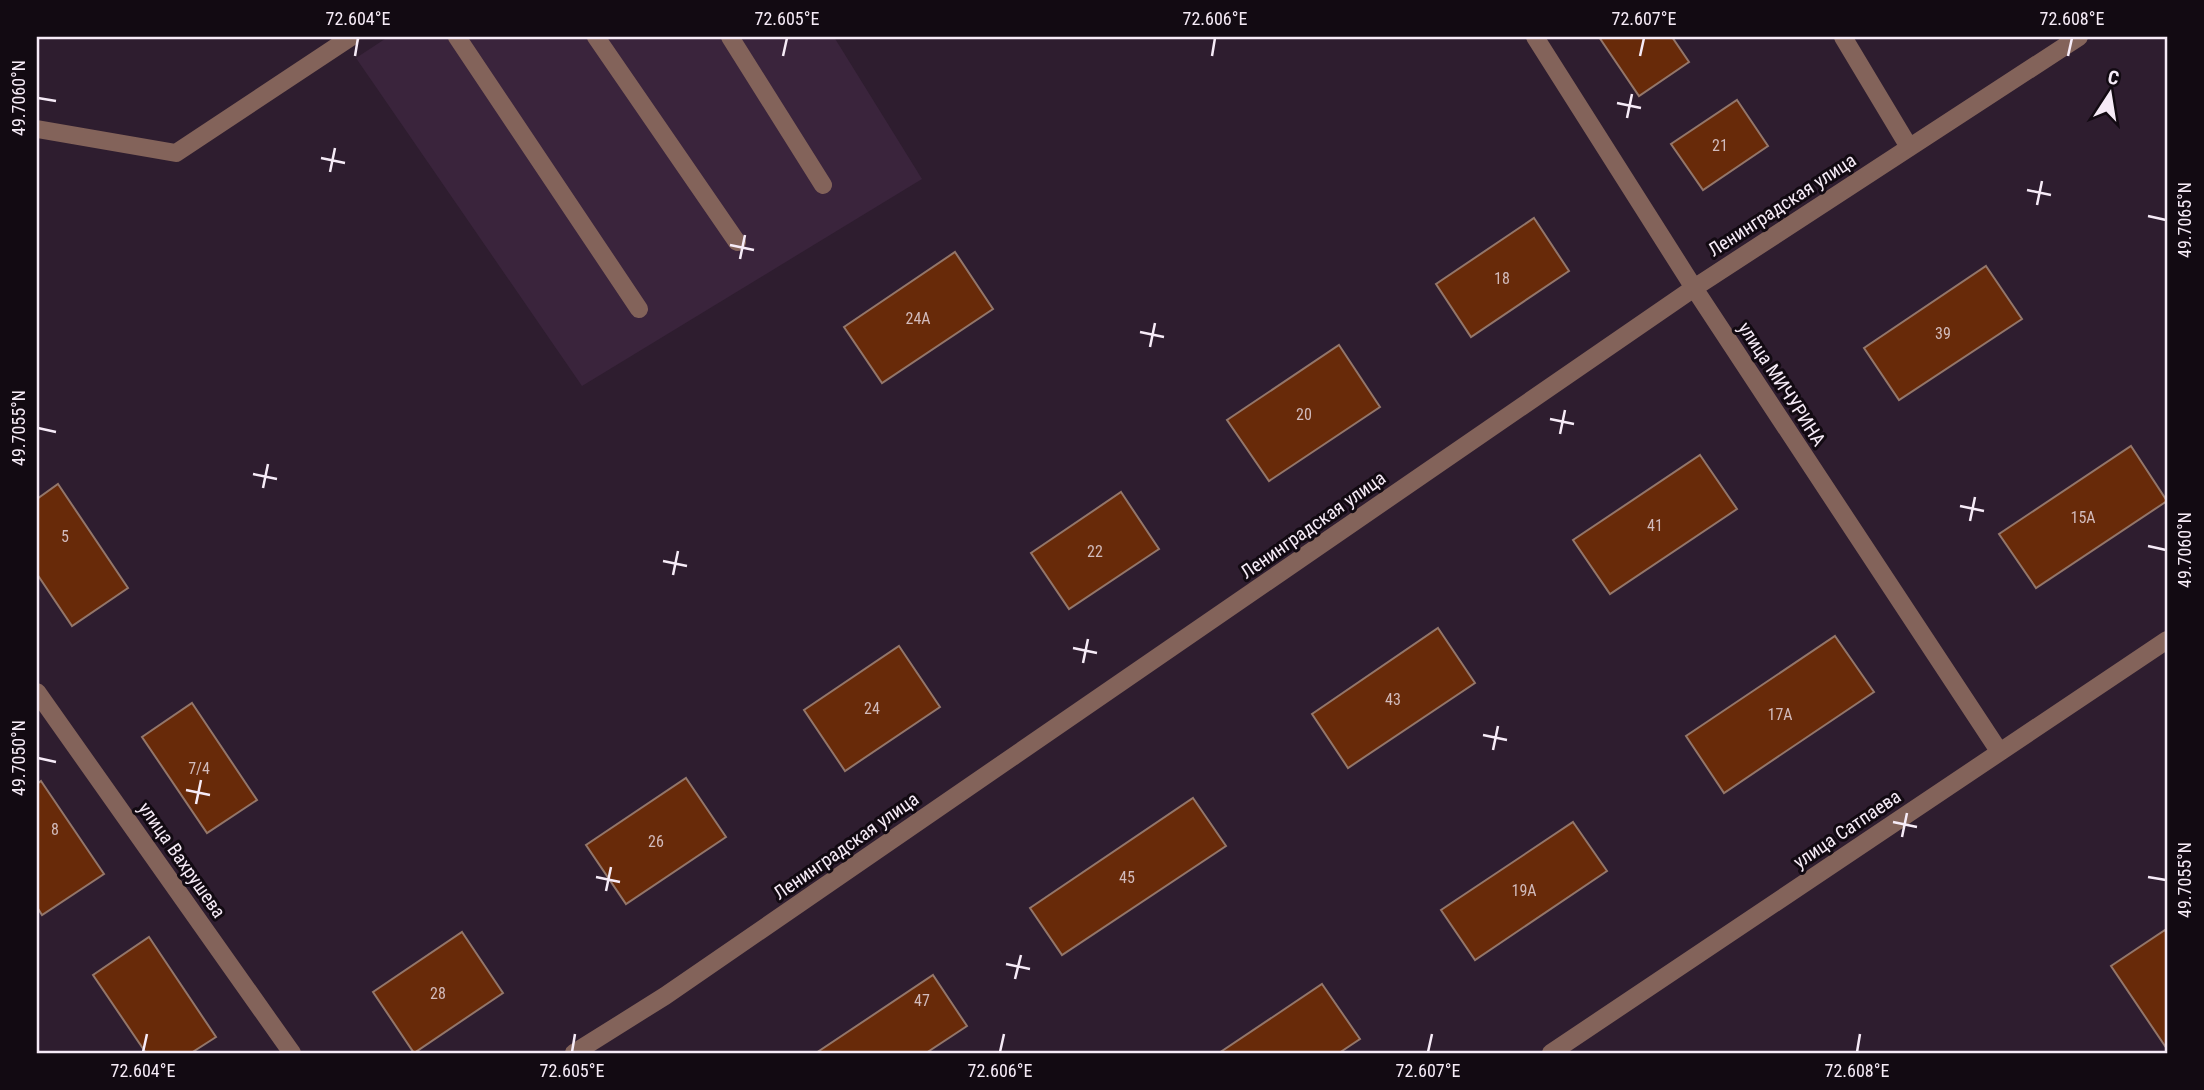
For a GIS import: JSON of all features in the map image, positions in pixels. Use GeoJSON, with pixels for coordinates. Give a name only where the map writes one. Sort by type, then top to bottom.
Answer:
{"type":"FeatureCollection","features":[{"type":"Feature","properties":{"kind":"street"},"geometry":{"type":"LineString","coordinates":[[37,129],[176,153],[351,37]]}},
{"type":"Feature","properties":{"kind":"street"},"geometry":{"type":"LineString","coordinates":[[457,37],[639,309]]}},
{"type":"Feature","properties":{"kind":"street"},"geometry":{"type":"LineString","coordinates":[[596,37],[737,242]]}},
{"type":"Feature","properties":{"kind":"street"},"geometry":{"type":"LineString","coordinates":[[730,37],[822,185]]}},
{"type":"Feature","properties":{"kind":"street","name":"улица МИЧУРИНА"},"geometry":{"type":"LineString","coordinates":[[1535,37],[1694,288],[1999,751]]}},
{"type":"Feature","properties":{"kind":"street"},"geometry":{"type":"LineString","coordinates":[[1843,37],[1909,147]]}},
{"type":"Feature","properties":{"kind":"street","name":"Ленинградская улица"},"geometry":{"type":"LineString","coordinates":[[574,1053],[665,996],[1694,288],[2079,37]]}},
{"type":"Feature","properties":{"kind":"street","name":"улица Сатпаева"},"geometry":{"type":"LineString","coordinates":[[1550,1053],[2167,640]]}},
{"type":"Feature","properties":{"kind":"street","name":"улица Вахрушева"},"geometry":{"type":"LineString","coordinates":[[37,692],[292,1053]]}},
{"type":"Feature","properties":{"kind":"shaded area"},"geometry":{"type":"Polygon","coordinates":[[[388,37],[834,37],[922,179],[582,386],[356,58],[388,37]]]}},
{"type":"Feature","properties":{"kind":"building"},"geometry":{"type":"Polygon","coordinates":[[[1599,37],[1672,37],[1689,62],[1639,96],[1599,37]]]}},
{"type":"Feature","properties":{"kind":"building"},"geometry":{"type":"Polygon","coordinates":[[[1737,100],[1768,146],[1703,190],[1671,144],[1737,100]]]}},
{"type":"Feature","properties":{"kind":"building"},"geometry":{"type":"Polygon","coordinates":[[[1534,218],[1569,271],[1471,337],[1436,284],[1534,218]]]}},
{"type":"Feature","properties":{"kind":"building"},"geometry":{"type":"Polygon","coordinates":[[[955,252],[993,309],[882,383],[844,327],[955,252]]]}},
{"type":"Feature","properties":{"kind":"building"},"geometry":{"type":"Polygon","coordinates":[[[1986,266],[2022,319],[1899,400],[1864,348],[1986,266]]]}},
{"type":"Feature","properties":{"kind":"building"},"geometry":{"type":"Polygon","coordinates":[[[1339,345],[1380,407],[1269,481],[1227,420],[1339,345]]]}},
{"type":"Feature","properties":{"kind":"building"},"geometry":{"type":"Polygon","coordinates":[[[2131,446],[2167,501],[2036,588],[1999,534],[2131,446]]]}},
{"type":"Feature","properties":{"kind":"building"},"geometry":{"type":"Polygon","coordinates":[[[1700,455],[1737,509],[1610,594],[1573,540],[1700,455]]]}},
{"type":"Feature","properties":{"kind":"building"},"geometry":{"type":"Polygon","coordinates":[[[58,484],[128,588],[72,626],[37,574],[37,499],[58,484]]]}},
{"type":"Feature","properties":{"kind":"building"},"geometry":{"type":"Polygon","coordinates":[[[1121,492],[1159,549],[1069,609],[1031,553],[1121,492]]]}},
{"type":"Feature","properties":{"kind":"building"},"geometry":{"type":"Polygon","coordinates":[[[1438,628],[1475,683],[1348,768],[1312,714],[1438,628]]]}},
{"type":"Feature","properties":{"kind":"building"},"geometry":{"type":"Polygon","coordinates":[[[1835,636],[1874,692],[1724,793],[1686,736],[1835,636]]]}},
{"type":"Feature","properties":{"kind":"building"},"geometry":{"type":"Polygon","coordinates":[[[899,646],[940,707],[845,771],[804,710],[899,646]]]}},
{"type":"Feature","properties":{"kind":"building"},"geometry":{"type":"Polygon","coordinates":[[[192,703],[257,800],[207,833],[142,737],[192,703]]]}},
{"type":"Feature","properties":{"kind":"building"},"geometry":{"type":"Polygon","coordinates":[[[686,778],[726,837],[626,904],[586,845],[686,778]]]}},
{"type":"Feature","properties":{"kind":"building"},"geometry":{"type":"Polygon","coordinates":[[[41,781],[104,874],[42,915],[37,907],[37,784],[41,781]]]}},
{"type":"Feature","properties":{"kind":"building"},"geometry":{"type":"Polygon","coordinates":[[[1193,798],[1226,846],[1062,955],[1030,908],[1193,798]]]}},
{"type":"Feature","properties":{"kind":"building"},"geometry":{"type":"Polygon","coordinates":[[[1573,822],[1607,871],[1475,960],[1441,910],[1573,822]]]}},
{"type":"Feature","properties":{"kind":"building"},"geometry":{"type":"Polygon","coordinates":[[[2165,930],[2167,934],[2167,1049],[2111,966],[2165,930]]]}},
{"type":"Feature","properties":{"kind":"building"},"geometry":{"type":"Polygon","coordinates":[[[462,932],[503,993],[414,1053],[373,992],[462,932]]]}},
{"type":"Feature","properties":{"kind":"building"},"geometry":{"type":"Polygon","coordinates":[[[149,937],[216,1037],[191,1053],[146,1053],[93,975],[149,937]]]}},
{"type":"Feature","properties":{"kind":"building"},"geometry":{"type":"Polygon","coordinates":[[[933,975],[967,1026],[926,1053],[816,1053],[933,975]]]}},
{"type":"Feature","properties":{"kind":"building"},"geometry":{"type":"Polygon","coordinates":[[[1322,984],[1360,1039],[1339,1053],[1219,1053],[1322,984]]]}}]}
